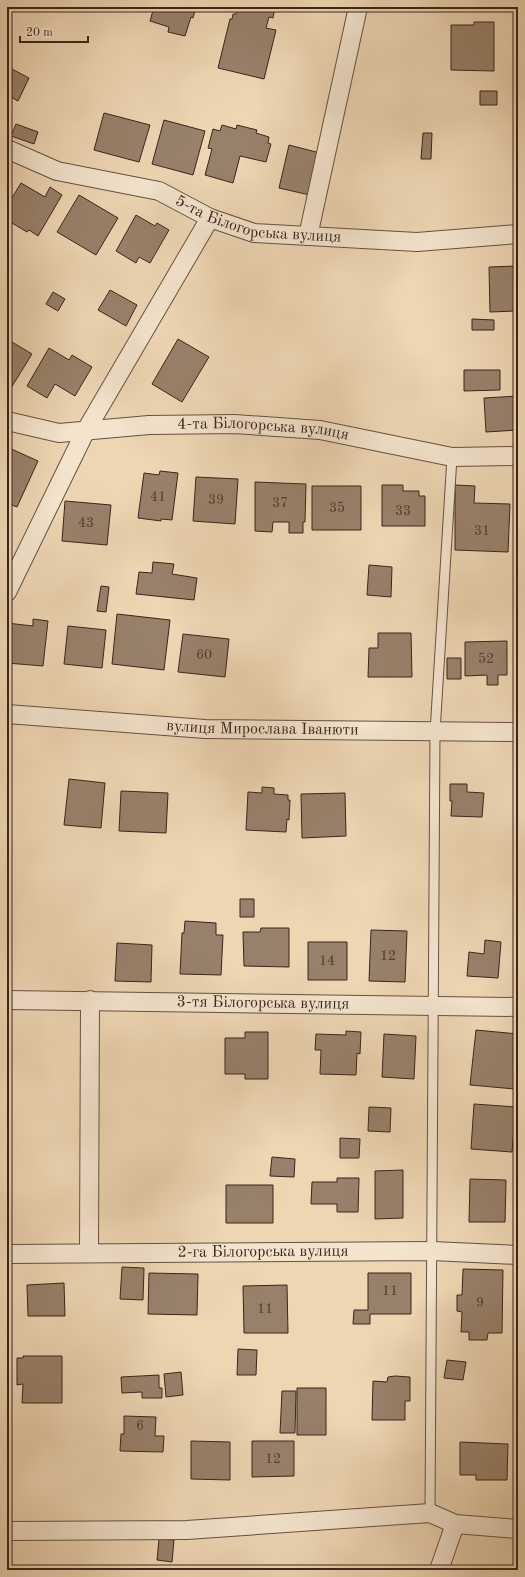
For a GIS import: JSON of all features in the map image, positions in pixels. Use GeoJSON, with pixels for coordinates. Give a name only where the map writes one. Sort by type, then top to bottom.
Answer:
{"type":"FeatureCollection","features":[{"type":"Feature","properties":{"kind":"street"},"geometry":{"type":"LineString","coordinates":[[308,236],[358,7]]}},
{"type":"Feature","properties":{"kind":"street","name":"5-та Білогорська вулиця"},"geometry":{"type":"LineString","coordinates":[[7,149],[57,171],[159,191],[210,218],[254,234],[417,242],[518,234]]}},
{"type":"Feature","properties":{"kind":"street"},"geometry":{"type":"LineString","coordinates":[[7,592],[85,432],[210,218]]}},
{"type":"Feature","properties":{"kind":"street","name":"4-та Білогорська вулиця"},"geometry":{"type":"LineString","coordinates":[[7,421],[59,433],[85,432],[149,425],[234,424],[320,430],[452,457],[518,456]]}},
{"type":"Feature","properties":{"kind":"street","name":"вулиця Мирослава Іванюти"},"geometry":{"type":"LineString","coordinates":[[7,714],[205,729],[518,732]]}},
{"type":"Feature","properties":{"kind":"street","name":"3-тя Білогорська вулиця"},"geometry":{"type":"LineString","coordinates":[[7,1000],[518,1006]]}},
{"type":"Feature","properties":{"kind":"street"},"geometry":{"type":"LineString","coordinates":[[89,1253],[90,1000]]}},
{"type":"Feature","properties":{"kind":"street","name":"2-га Білогорська вулиця"},"geometry":{"type":"LineString","coordinates":[[7,1254],[432,1252],[518,1255]]}},
{"type":"Feature","properties":{"kind":"street"},"geometry":{"type":"LineString","coordinates":[[7,1531],[187,1530],[430,1513],[455,1524],[518,1529]]}},
{"type":"Feature","properties":{"kind":"street"},"geometry":{"type":"LineString","coordinates":[[439,1570],[455,1524]]}},
{"type":"Feature","properties":{"kind":"lane"},"geometry":{"type":"LineString","coordinates":[[430,1513],[435,732],[452,457]]}},
{"type":"Feature","properties":{"kind":"building"},"geometry":{"type":"Polygon","coordinates":[[[154,7],[196,7],[185,36],[168,32],[169,27],[150,21],[154,7]]]}},
{"type":"Feature","properties":{"kind":"building"},"geometry":{"type":"Polygon","coordinates":[[[237,7],[275,7],[273,18],[269,17],[266,28],[276,30],[264,79],[218,68],[230,19],[232,19],[233,14],[236,14],[237,7]]]}},
{"type":"Feature","properties":{"kind":"building"},"geometry":{"type":"Polygon","coordinates":[[[515,12],[518,12],[518,46],[515,46],[515,12]]]}},
{"type":"Feature","properties":{"kind":"building"},"geometry":{"type":"Polygon","coordinates":[[[474,22],[494,22],[494,71],[451,70],[451,25],[474,25],[474,22]]]}},
{"type":"Feature","properties":{"kind":"building"},"geometry":{"type":"Polygon","coordinates":[[[8,67],[29,78],[18,101],[7,95],[8,67]]]}},
{"type":"Feature","properties":{"kind":"building"},"geometry":{"type":"Polygon","coordinates":[[[480,91],[497,91],[497,105],[480,105],[480,91]]]}},
{"type":"Feature","properties":{"kind":"building"},"geometry":{"type":"Polygon","coordinates":[[[104,113],[150,125],[139,162],[94,150],[104,113]]]}},
{"type":"Feature","properties":{"kind":"building"},"geometry":{"type":"Polygon","coordinates":[[[164,120],[205,131],[193,175],[152,164],[164,120]]]}},
{"type":"Feature","properties":{"kind":"building"},"geometry":{"type":"Polygon","coordinates":[[[16,124],[38,132],[34,144],[11,136],[16,124]]]}},
{"type":"Feature","properties":{"kind":"building"},"geometry":{"type":"Polygon","coordinates":[[[222,125],[236,129],[237,125],[257,130],[256,133],[269,137],[268,143],[271,144],[266,162],[240,156],[233,183],[205,175],[212,149],[208,148],[213,129],[220,131],[222,125]]]}},
{"type":"Feature","properties":{"kind":"building"},"geometry":{"type":"Polygon","coordinates":[[[423,133],[432,133],[431,159],[421,159],[423,133]]]}},
{"type":"Feature","properties":{"kind":"building"},"geometry":{"type":"Polygon","coordinates":[[[289,145],[324,154],[314,196],[279,188],[289,145]]]}},
{"type":"Feature","properties":{"kind":"building"},"geometry":{"type":"Polygon","coordinates":[[[21,183],[45,197],[50,187],[62,195],[38,236],[29,230],[27,232],[7,220],[7,206],[21,183]]]}},
{"type":"Feature","properties":{"kind":"building"},"geometry":{"type":"Polygon","coordinates":[[[79,195],[118,218],[96,255],[57,232],[79,195]]]}},
{"type":"Feature","properties":{"kind":"building"},"geometry":{"type":"Polygon","coordinates":[[[136,215],[155,226],[157,223],[169,230],[150,263],[139,257],[136,263],[116,251],[136,215]]]}},
{"type":"Feature","properties":{"kind":"building"},"geometry":{"type":"Polygon","coordinates":[[[517,266],[518,306],[516,306],[516,311],[490,312],[489,267],[517,266]]]}},
{"type":"Feature","properties":{"kind":"building"},"geometry":{"type":"Polygon","coordinates":[[[110,290],[137,305],[126,326],[98,310],[110,290]]]}},
{"type":"Feature","properties":{"kind":"building"},"geometry":{"type":"Polygon","coordinates":[[[53,292],[65,299],[58,311],[46,304],[53,292]]]}},
{"type":"Feature","properties":{"kind":"building"},"geometry":{"type":"Polygon","coordinates":[[[472,319],[494,320],[494,330],[472,330],[472,319]]]}},
{"type":"Feature","properties":{"kind":"building"},"geometry":{"type":"Polygon","coordinates":[[[7,339],[32,354],[11,388],[7,385],[7,339]]]}},
{"type":"Feature","properties":{"kind":"building"},"geometry":{"type":"Polygon","coordinates":[[[178,339],[209,357],[182,402],[152,384],[178,339]]]}},
{"type":"Feature","properties":{"kind":"building"},"geometry":{"type":"Polygon","coordinates":[[[49,348],[69,360],[72,355],[92,367],[75,396],[55,384],[47,398],[27,386],[49,348]]]}},
{"type":"Feature","properties":{"kind":"building"},"geometry":{"type":"Polygon","coordinates":[[[464,370],[500,370],[500,390],[464,391],[464,370]]]}},
{"type":"Feature","properties":{"kind":"building"},"geometry":{"type":"Polygon","coordinates":[[[518,396],[518,430],[486,432],[484,398],[518,396]]]}},
{"type":"Feature","properties":{"kind":"building"},"geometry":{"type":"Polygon","coordinates":[[[7,447],[38,461],[17,507],[7,503],[7,447]]]}},
{"type":"Feature","properties":{"kind":"building"},"geometry":{"type":"Polygon","coordinates":[[[160,471],[178,473],[172,520],[161,519],[161,521],[138,518],[144,473],[159,475],[160,471]]]}},
{"type":"Feature","properties":{"kind":"building"},"geometry":{"type":"Polygon","coordinates":[[[196,477],[238,479],[235,524],[193,521],[196,477]]]}},
{"type":"Feature","properties":{"kind":"building"},"geometry":{"type":"Polygon","coordinates":[[[255,482],[306,484],[305,522],[303,522],[303,533],[289,533],[289,522],[273,522],[272,532],[255,531],[255,482]]]}},
{"type":"Feature","properties":{"kind":"building"},"geometry":{"type":"Polygon","coordinates":[[[382,485],[403,485],[403,491],[419,491],[419,496],[425,496],[425,526],[382,526],[382,485]]]}},
{"type":"Feature","properties":{"kind":"building"},"geometry":{"type":"Polygon","coordinates":[[[455,485],[475,486],[474,503],[510,504],[508,552],[455,550],[455,485]]]}},
{"type":"Feature","properties":{"kind":"building"},"geometry":{"type":"Polygon","coordinates":[[[312,486],[361,486],[361,530],[312,530],[312,486]]]}},
{"type":"Feature","properties":{"kind":"building"},"geometry":{"type":"Polygon","coordinates":[[[65,501],[111,505],[107,545],[62,541],[65,501]]]}},
{"type":"Feature","properties":{"kind":"building"},"geometry":{"type":"Polygon","coordinates":[[[153,562],[174,564],[172,574],[197,578],[194,600],[136,594],[139,572],[152,573],[153,562]]]}},
{"type":"Feature","properties":{"kind":"building"},"geometry":{"type":"Polygon","coordinates":[[[369,565],[392,567],[391,597],[367,595],[369,565]]]}},
{"type":"Feature","properties":{"kind":"building"},"geometry":{"type":"Polygon","coordinates":[[[101,586],[109,587],[106,612],[97,611],[101,586]]]}},
{"type":"Feature","properties":{"kind":"building"},"geometry":{"type":"Polygon","coordinates":[[[117,614],[170,620],[164,670],[112,664],[117,614]]]}},
{"type":"Feature","properties":{"kind":"building"},"geometry":{"type":"Polygon","coordinates":[[[33,619],[48,621],[43,666],[7,663],[7,623],[33,626],[33,619]]]}},
{"type":"Feature","properties":{"kind":"building"},"geometry":{"type":"Polygon","coordinates":[[[68,626],[106,630],[102,668],[64,664],[68,626]]]}},
{"type":"Feature","properties":{"kind":"building"},"geometry":{"type":"Polygon","coordinates":[[[378,633],[411,633],[412,677],[368,677],[369,648],[378,648],[378,633]]]}},
{"type":"Feature","properties":{"kind":"building"},"geometry":{"type":"Polygon","coordinates":[[[183,634],[229,639],[225,677],[178,672],[183,634]]]}},
{"type":"Feature","properties":{"kind":"building"},"geometry":{"type":"Polygon","coordinates":[[[507,641],[507,675],[498,675],[498,685],[487,685],[487,675],[465,676],[465,642],[507,641]]]}},
{"type":"Feature","properties":{"kind":"building"},"geometry":{"type":"Polygon","coordinates":[[[447,658],[461,658],[461,679],[447,679],[447,658]]]}},
{"type":"Feature","properties":{"kind":"building"},"geometry":{"type":"Polygon","coordinates":[[[69,779],[105,783],[101,828],[64,825],[69,779]]]}},
{"type":"Feature","properties":{"kind":"building"},"geometry":{"type":"Polygon","coordinates":[[[450,784],[467,784],[467,792],[484,793],[482,817],[451,816],[452,801],[450,801],[450,784]]]}},
{"type":"Feature","properties":{"kind":"building"},"geometry":{"type":"Polygon","coordinates":[[[262,787],[274,788],[274,794],[288,795],[288,800],[290,800],[289,820],[287,819],[286,832],[246,830],[248,792],[262,793],[262,787]]]}},
{"type":"Feature","properties":{"kind":"building"},"geometry":{"type":"Polygon","coordinates":[[[121,791],[168,793],[166,833],[119,831],[121,791]]]}},
{"type":"Feature","properties":{"kind":"building"},"geometry":{"type":"Polygon","coordinates":[[[345,793],[346,836],[302,838],[301,794],[345,793]]]}},
{"type":"Feature","properties":{"kind":"building"},"geometry":{"type":"Polygon","coordinates":[[[240,899],[254,899],[254,917],[240,917],[240,899]]]}},
{"type":"Feature","properties":{"kind":"building"},"geometry":{"type":"Polygon","coordinates":[[[185,921],[216,923],[216,935],[223,935],[221,975],[180,974],[182,933],[184,933],[185,921]]]}},
{"type":"Feature","properties":{"kind":"building"},"geometry":{"type":"Polygon","coordinates":[[[261,928],[289,928],[289,967],[244,966],[243,932],[260,932],[261,928]]]}},
{"type":"Feature","properties":{"kind":"building"},"geometry":{"type":"Polygon","coordinates":[[[371,930],[407,931],[405,982],[369,981],[371,930]]]}},
{"type":"Feature","properties":{"kind":"building"},"geometry":{"type":"Polygon","coordinates":[[[485,940],[501,942],[498,978],[467,976],[469,952],[484,954],[485,940]]]}},
{"type":"Feature","properties":{"kind":"building"},"geometry":{"type":"Polygon","coordinates":[[[308,942],[347,942],[347,980],[308,980],[308,942]]]}},
{"type":"Feature","properties":{"kind":"building"},"geometry":{"type":"Polygon","coordinates":[[[117,943],[152,945],[151,982],[115,981],[117,943]]]}},
{"type":"Feature","properties":{"kind":"building"},"geometry":{"type":"Polygon","coordinates":[[[476,1030],[518,1034],[518,1059],[515,1089],[470,1085],[476,1030]]]}},
{"type":"Feature","properties":{"kind":"building"},"geometry":{"type":"Polygon","coordinates":[[[346,1031],[361,1032],[360,1054],[357,1053],[356,1075],[320,1074],[321,1050],[315,1050],[316,1034],[346,1035],[346,1031]]]}},
{"type":"Feature","properties":{"kind":"building"},"geometry":{"type":"Polygon","coordinates":[[[245,1032],[268,1032],[268,1079],[245,1079],[245,1074],[225,1074],[225,1038],[245,1038],[245,1032]]]}},
{"type":"Feature","properties":{"kind":"building"},"geometry":{"type":"Polygon","coordinates":[[[384,1034],[416,1036],[414,1079],[382,1077],[384,1034]]]}},
{"type":"Feature","properties":{"kind":"building"},"geometry":{"type":"Polygon","coordinates":[[[474,1104],[516,1107],[512,1152],[471,1149],[474,1104]]]}},
{"type":"Feature","properties":{"kind":"building"},"geometry":{"type":"Polygon","coordinates":[[[369,1107],[391,1108],[390,1132],[368,1131],[369,1107]]]}},
{"type":"Feature","properties":{"kind":"building"},"geometry":{"type":"Polygon","coordinates":[[[340,1138],[360,1139],[359,1158],[340,1158],[340,1138]]]}},
{"type":"Feature","properties":{"kind":"building"},"geometry":{"type":"Polygon","coordinates":[[[272,1157],[295,1159],[294,1177],[270,1176],[272,1157]]]}},
{"type":"Feature","properties":{"kind":"building"},"geometry":{"type":"Polygon","coordinates":[[[403,1170],[403,1218],[375,1219],[375,1171],[403,1170]]]}},
{"type":"Feature","properties":{"kind":"building"},"geometry":{"type":"Polygon","coordinates":[[[337,1178],[359,1178],[358,1212],[337,1212],[337,1204],[311,1204],[312,1182],[337,1182],[337,1178]]]}},
{"type":"Feature","properties":{"kind":"building"},"geometry":{"type":"Polygon","coordinates":[[[470,1179],[506,1180],[505,1222],[469,1222],[470,1179]]]}},
{"type":"Feature","properties":{"kind":"building"},"geometry":{"type":"Polygon","coordinates":[[[226,1185],[273,1185],[273,1223],[226,1223],[226,1185]]]}},
{"type":"Feature","properties":{"kind":"building"},"geometry":{"type":"Polygon","coordinates":[[[122,1267],[144,1268],[143,1300],[120,1299],[122,1267]]]}},
{"type":"Feature","properties":{"kind":"building"},"geometry":{"type":"Polygon","coordinates":[[[463,1269],[503,1270],[502,1333],[488,1333],[487,1340],[469,1340],[469,1332],[461,1332],[462,1312],[457,1311],[457,1295],[462,1295],[463,1269]]]}},
{"type":"Feature","properties":{"kind":"building"},"geometry":{"type":"Polygon","coordinates":[[[149,1273],[198,1274],[197,1315],[148,1314],[149,1273]]]}},
{"type":"Feature","properties":{"kind":"building"},"geometry":{"type":"Polygon","coordinates":[[[368,1273],[411,1273],[411,1314],[370,1314],[370,1324],[353,1324],[354,1310],[368,1310],[368,1273]]]}},
{"type":"Feature","properties":{"kind":"building"},"geometry":{"type":"Polygon","coordinates":[[[64,1283],[65,1316],[28,1316],[27,1285],[64,1283]]]}},
{"type":"Feature","properties":{"kind":"building"},"geometry":{"type":"Polygon","coordinates":[[[287,1285],[288,1333],[244,1333],[243,1286],[287,1285]]]}},
{"type":"Feature","properties":{"kind":"building"},"geometry":{"type":"Polygon","coordinates":[[[238,1349],[257,1350],[256,1375],[237,1375],[238,1349]]]}},
{"type":"Feature","properties":{"kind":"building"},"geometry":{"type":"Polygon","coordinates":[[[23,1356],[62,1356],[62,1403],[22,1403],[23,1384],[17,1385],[17,1358],[23,1358],[23,1356]]]}},
{"type":"Feature","properties":{"kind":"building"},"geometry":{"type":"Polygon","coordinates":[[[447,1360],[466,1362],[463,1380],[444,1378],[447,1360]]]}},
{"type":"Feature","properties":{"kind":"building"},"geometry":{"type":"Polygon","coordinates":[[[181,1372],[183,1395],[166,1397],[164,1374],[181,1372]]]}},
{"type":"Feature","properties":{"kind":"building"},"geometry":{"type":"Polygon","coordinates":[[[159,1375],[159,1388],[162,1388],[162,1398],[142,1398],[142,1392],[122,1393],[121,1377],[159,1375]]]}},
{"type":"Feature","properties":{"kind":"building"},"geometry":{"type":"Polygon","coordinates":[[[388,1377],[410,1377],[410,1401],[405,1401],[405,1420],[372,1420],[373,1381],[387,1382],[388,1377]]]}},
{"type":"Feature","properties":{"kind":"building"},"geometry":{"type":"Polygon","coordinates":[[[297,1388],[326,1388],[326,1435],[297,1435],[297,1388]]]}},
{"type":"Feature","properties":{"kind":"building"},"geometry":{"type":"Polygon","coordinates":[[[282,1391],[296,1391],[295,1433],[280,1433],[282,1391]]]}},
{"type":"Feature","properties":{"kind":"building"},"geometry":{"type":"Polygon","coordinates":[[[124,1416],[156,1417],[155,1436],[164,1436],[163,1452],[120,1451],[121,1434],[124,1434],[124,1416]]]}},
{"type":"Feature","properties":{"kind":"building"},"geometry":{"type":"Polygon","coordinates":[[[191,1441],[230,1442],[230,1480],[191,1479],[191,1441]]]}},
{"type":"Feature","properties":{"kind":"building"},"geometry":{"type":"Polygon","coordinates":[[[252,1441],[294,1441],[294,1476],[252,1477],[252,1441]]]}},
{"type":"Feature","properties":{"kind":"building"},"geometry":{"type":"Polygon","coordinates":[[[460,1442],[508,1444],[507,1480],[476,1480],[476,1475],[460,1475],[460,1442]]]}},
{"type":"Feature","properties":{"kind":"building"},"geometry":{"type":"Polygon","coordinates":[[[159,1539],[174,1540],[172,1562],[157,1560],[159,1539]]]}}]}
